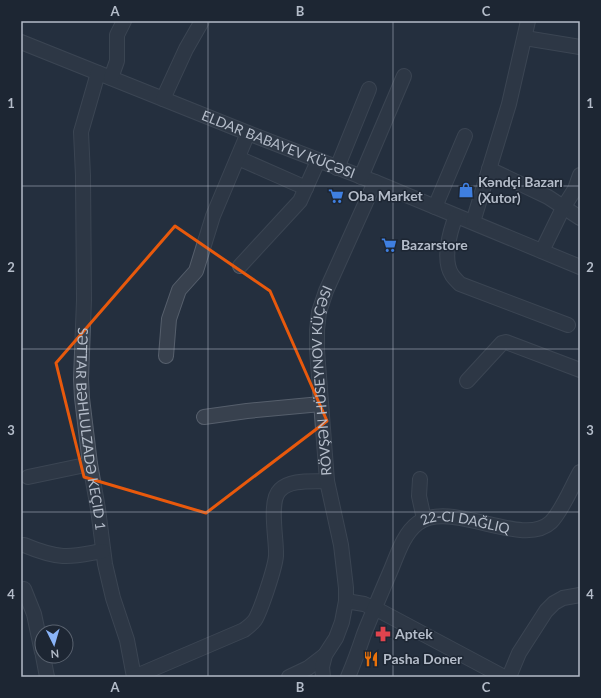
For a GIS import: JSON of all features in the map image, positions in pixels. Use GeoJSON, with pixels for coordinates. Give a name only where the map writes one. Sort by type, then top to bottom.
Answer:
{"type":"FeatureCollection","features":[{"type":"Feature","properties":{"kind":"street"},"geometry":{"type":"LineString","coordinates":[[111,78],[117,61],[117,35],[124,21]]}},
{"type":"Feature","properties":{"kind":"street"},"geometry":{"type":"LineString","coordinates":[[163,99],[186,49],[202,21]]}},
{"type":"Feature","properties":{"kind":"street"},"geometry":{"type":"LineString","coordinates":[[473,222],[509,104],[528,21]]}},
{"type":"Feature","properties":{"kind":"street"},"geometry":{"type":"LineString","coordinates":[[525,38],[580,47]]}},
{"type":"Feature","properties":{"kind":"street","name":"ELDAR BABAYEV KÜÇƏSI"},"geometry":{"type":"LineString","coordinates":[[21,42],[318,161],[375,182],[580,267]]}},
{"type":"Feature","properties":{"kind":"street","name":"SƏTTAR BƏHLULZADƏ KEÇID 1"},"geometry":{"type":"LineString","coordinates":[[98,73],[81,132],[83,176],[84,300],[82,379],[83,405],[105,564],[113,598],[127,640],[134,677],[244,630],[250,626],[255,620],[259,611],[275,562],[276,548],[274,503],[276,495],[287,485],[327,481]]}},
{"type":"Feature","properties":{"kind":"street"},"geometry":{"type":"LineString","coordinates":[[361,177],[404,76]]}},
{"type":"Feature","properties":{"kind":"street"},"geometry":{"type":"LineString","coordinates":[[337,168],[369,89]]}},
{"type":"Feature","properties":{"kind":"street"},"geometry":{"type":"LineString","coordinates":[[166,356],[168,319],[179,290],[196,271],[213,216],[248,133]]}},
{"type":"Feature","properties":{"kind":"street"},"geometry":{"type":"LineString","coordinates":[[435,207],[466,136]]}},
{"type":"Feature","properties":{"kind":"street"},"geometry":{"type":"LineString","coordinates":[[238,158],[306,188]]}},
{"type":"Feature","properties":{"kind":"street"},"geometry":{"type":"LineString","coordinates":[[240,266],[300,201],[318,161]]}},
{"type":"Feature","properties":{"kind":"street"},"geometry":{"type":"LineString","coordinates":[[489,169],[548,197],[580,218]]}},
{"type":"Feature","properties":{"kind":"street"},"geometry":{"type":"LineString","coordinates":[[542,251],[580,175]]}},
{"type":"Feature","properties":{"kind":"street","name":"RÖVŞƏN HÜSEYNOV KÜÇƏSI"},"geometry":{"type":"LineString","coordinates":[[325,655],[339,631],[344,616],[346,595],[341,545],[330,504],[327,481],[317,350],[318,312],[375,182]]}},
{"type":"Feature","properties":{"kind":"street"},"geometry":{"type":"LineString","coordinates":[[456,216],[449,240],[448,261],[451,274],[460,284],[568,325]]}},
{"type":"Feature","properties":{"kind":"street"},"geometry":{"type":"LineString","coordinates":[[467,381],[502,343],[506,342],[580,370]]}},
{"type":"Feature","properties":{"kind":"street"},"geometry":{"type":"LineString","coordinates":[[204,417],[247,410],[322,404]]}},
{"type":"Feature","properties":{"kind":"street"},"geometry":{"type":"LineString","coordinates":[[28,477],[90,464]]}},
{"type":"Feature","properties":{"kind":"street"},"geometry":{"type":"LineString","coordinates":[[348,676],[374,608],[402,542],[417,523],[424,519],[438,516],[450,516],[515,529],[532,530],[542,527],[550,522],[559,510],[580,472]]}},
{"type":"Feature","properties":{"kind":"street"},"geometry":{"type":"LineString","coordinates":[[420,479],[419,496],[424,519]]}},
{"type":"Feature","properties":{"kind":"street"},"geometry":{"type":"LineString","coordinates":[[24,545],[43,552],[62,556],[103,551]]}},
{"type":"Feature","properties":{"kind":"street"},"geometry":{"type":"LineString","coordinates":[[24,590],[34,614],[36,624]]}},
{"type":"Feature","properties":{"kind":"street"},"geometry":{"type":"LineString","coordinates":[[346,595],[436,640],[504,677]]}},
{"type":"Feature","properties":{"kind":"street"},"geometry":{"type":"LineString","coordinates":[[509,677],[519,653],[546,611],[554,603],[563,598],[580,595]]}},
{"type":"Feature","properties":{"kind":"street"},"geometry":{"type":"LineString","coordinates":[[294,675],[314,664],[325,655]]}},
{"type":"Feature","properties":{"kind":"street"},"geometry":{"type":"LineString","coordinates":[[323,677],[322,667],[325,655]]}},
{"type":"Feature","properties":{"kind":"street"},"geometry":{"type":"LineString","coordinates":[[45,664],[48,677]]}},
{"type":"Feature","properties":{"kind":"street"},"geometry":{"type":"LineString","coordinates":[[294,675],[307,674],[318,677]]}},
{"type":"Feature","properties":{"kind":"highlighted area"},"geometry":{"type":"Polygon","coordinates":[[[175,226],[270,291],[327,421],[206,513],[84,477],[56,363],[175,226]]]}},
{"type":"Feature","properties":{"kind":"place","name":"Kəndçi Bazarı (Xutor)"},"geometry":{"type":"Point","coordinates":[466,190]}},
{"type":"Feature","properties":{"kind":"place","name":"Oba Market"},"geometry":{"type":"Point","coordinates":[336,196]}},
{"type":"Feature","properties":{"kind":"place","name":"Bazarstore"},"geometry":{"type":"Point","coordinates":[389,245]}},
{"type":"Feature","properties":{"kind":"place","name":"Aptek"},"geometry":{"type":"Point","coordinates":[383,634]}},
{"type":"Feature","properties":{"kind":"place","name":"Pasha Doner"},"geometry":{"type":"Point","coordinates":[371,659]}}]}
